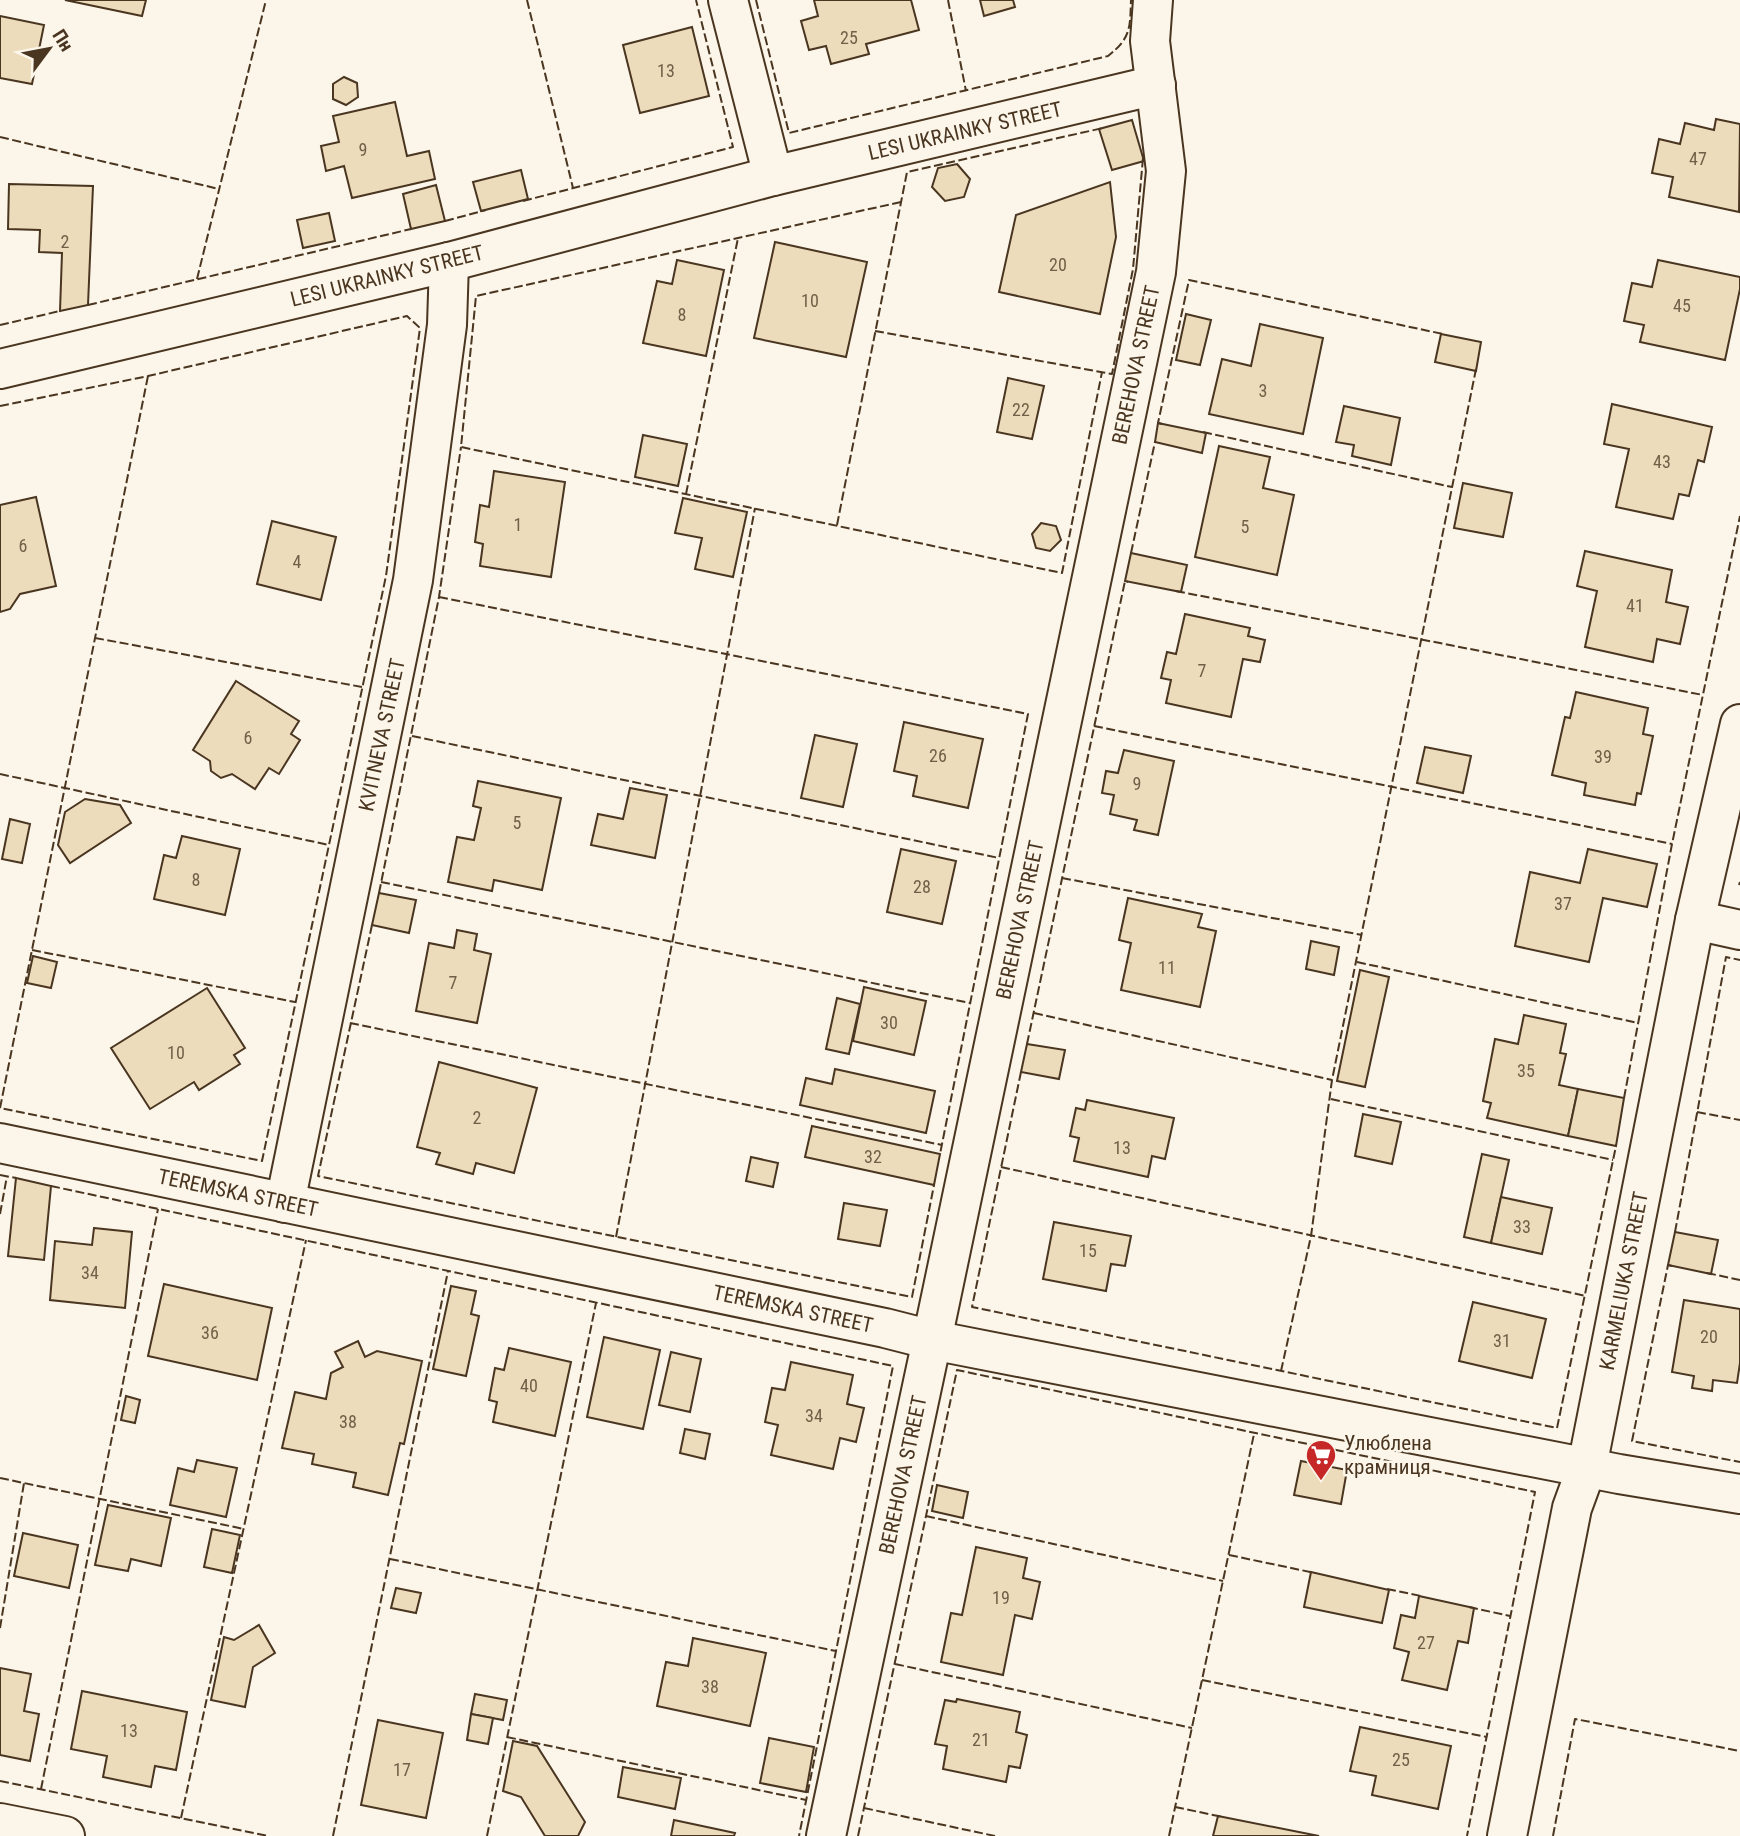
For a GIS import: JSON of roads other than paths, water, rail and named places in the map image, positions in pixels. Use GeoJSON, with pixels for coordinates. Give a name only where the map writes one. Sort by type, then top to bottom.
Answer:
{"type":"FeatureCollection","features":[{"type":"Feature","properties":{"kind":"street"},"geometry":{"type":"LineString","coordinates":[[728,0],[773,176]]}},
{"type":"Feature","properties":{"kind":"street","name":"BEREHOVA STREET"},"geometry":{"type":"LineString","coordinates":[[826,1836],[1156,272],[1166,171],[1150,41],[1153,0]]}},
{"type":"Feature","properties":{"kind":"street","name":"LESI UKRAINKY STREET"},"geometry":{"type":"LineString","coordinates":[[0,369],[449,262],[773,176],[1156,85]]}},
{"type":"Feature","properties":{"kind":"street","name":"KVITNEVA STREET"},"geometry":{"type":"LineString","coordinates":[[285,1203],[413,580],[446,338],[449,262]]}},
{"type":"Feature","properties":{"kind":"street","name":"KARMELIUKA STREET"},"geometry":{"type":"LineString","coordinates":[[1507,1836],[1572,1508],[1587,1467],[1695,920],[1740,724]]}},
{"type":"Feature","properties":{"kind":"street"},"geometry":{"type":"LineString","coordinates":[[1695,920],[1740,930]]}},
{"type":"Feature","properties":{"kind":"street","name":"TEREMSKA STREET"},"geometry":{"type":"LineString","coordinates":[[0,1143],[932,1340],[1587,1467],[1740,1494]]}},
{"type":"Feature","properties":{"kind":"street"},"geometry":{"type":"LineString","coordinates":[[0,1823],[65,1836]]}},
{"type":"Feature","properties":{"kind":"place","name":"Улюблена крамниця"},"geometry":{"type":"Point","coordinates":[1321,1482]}}]}
